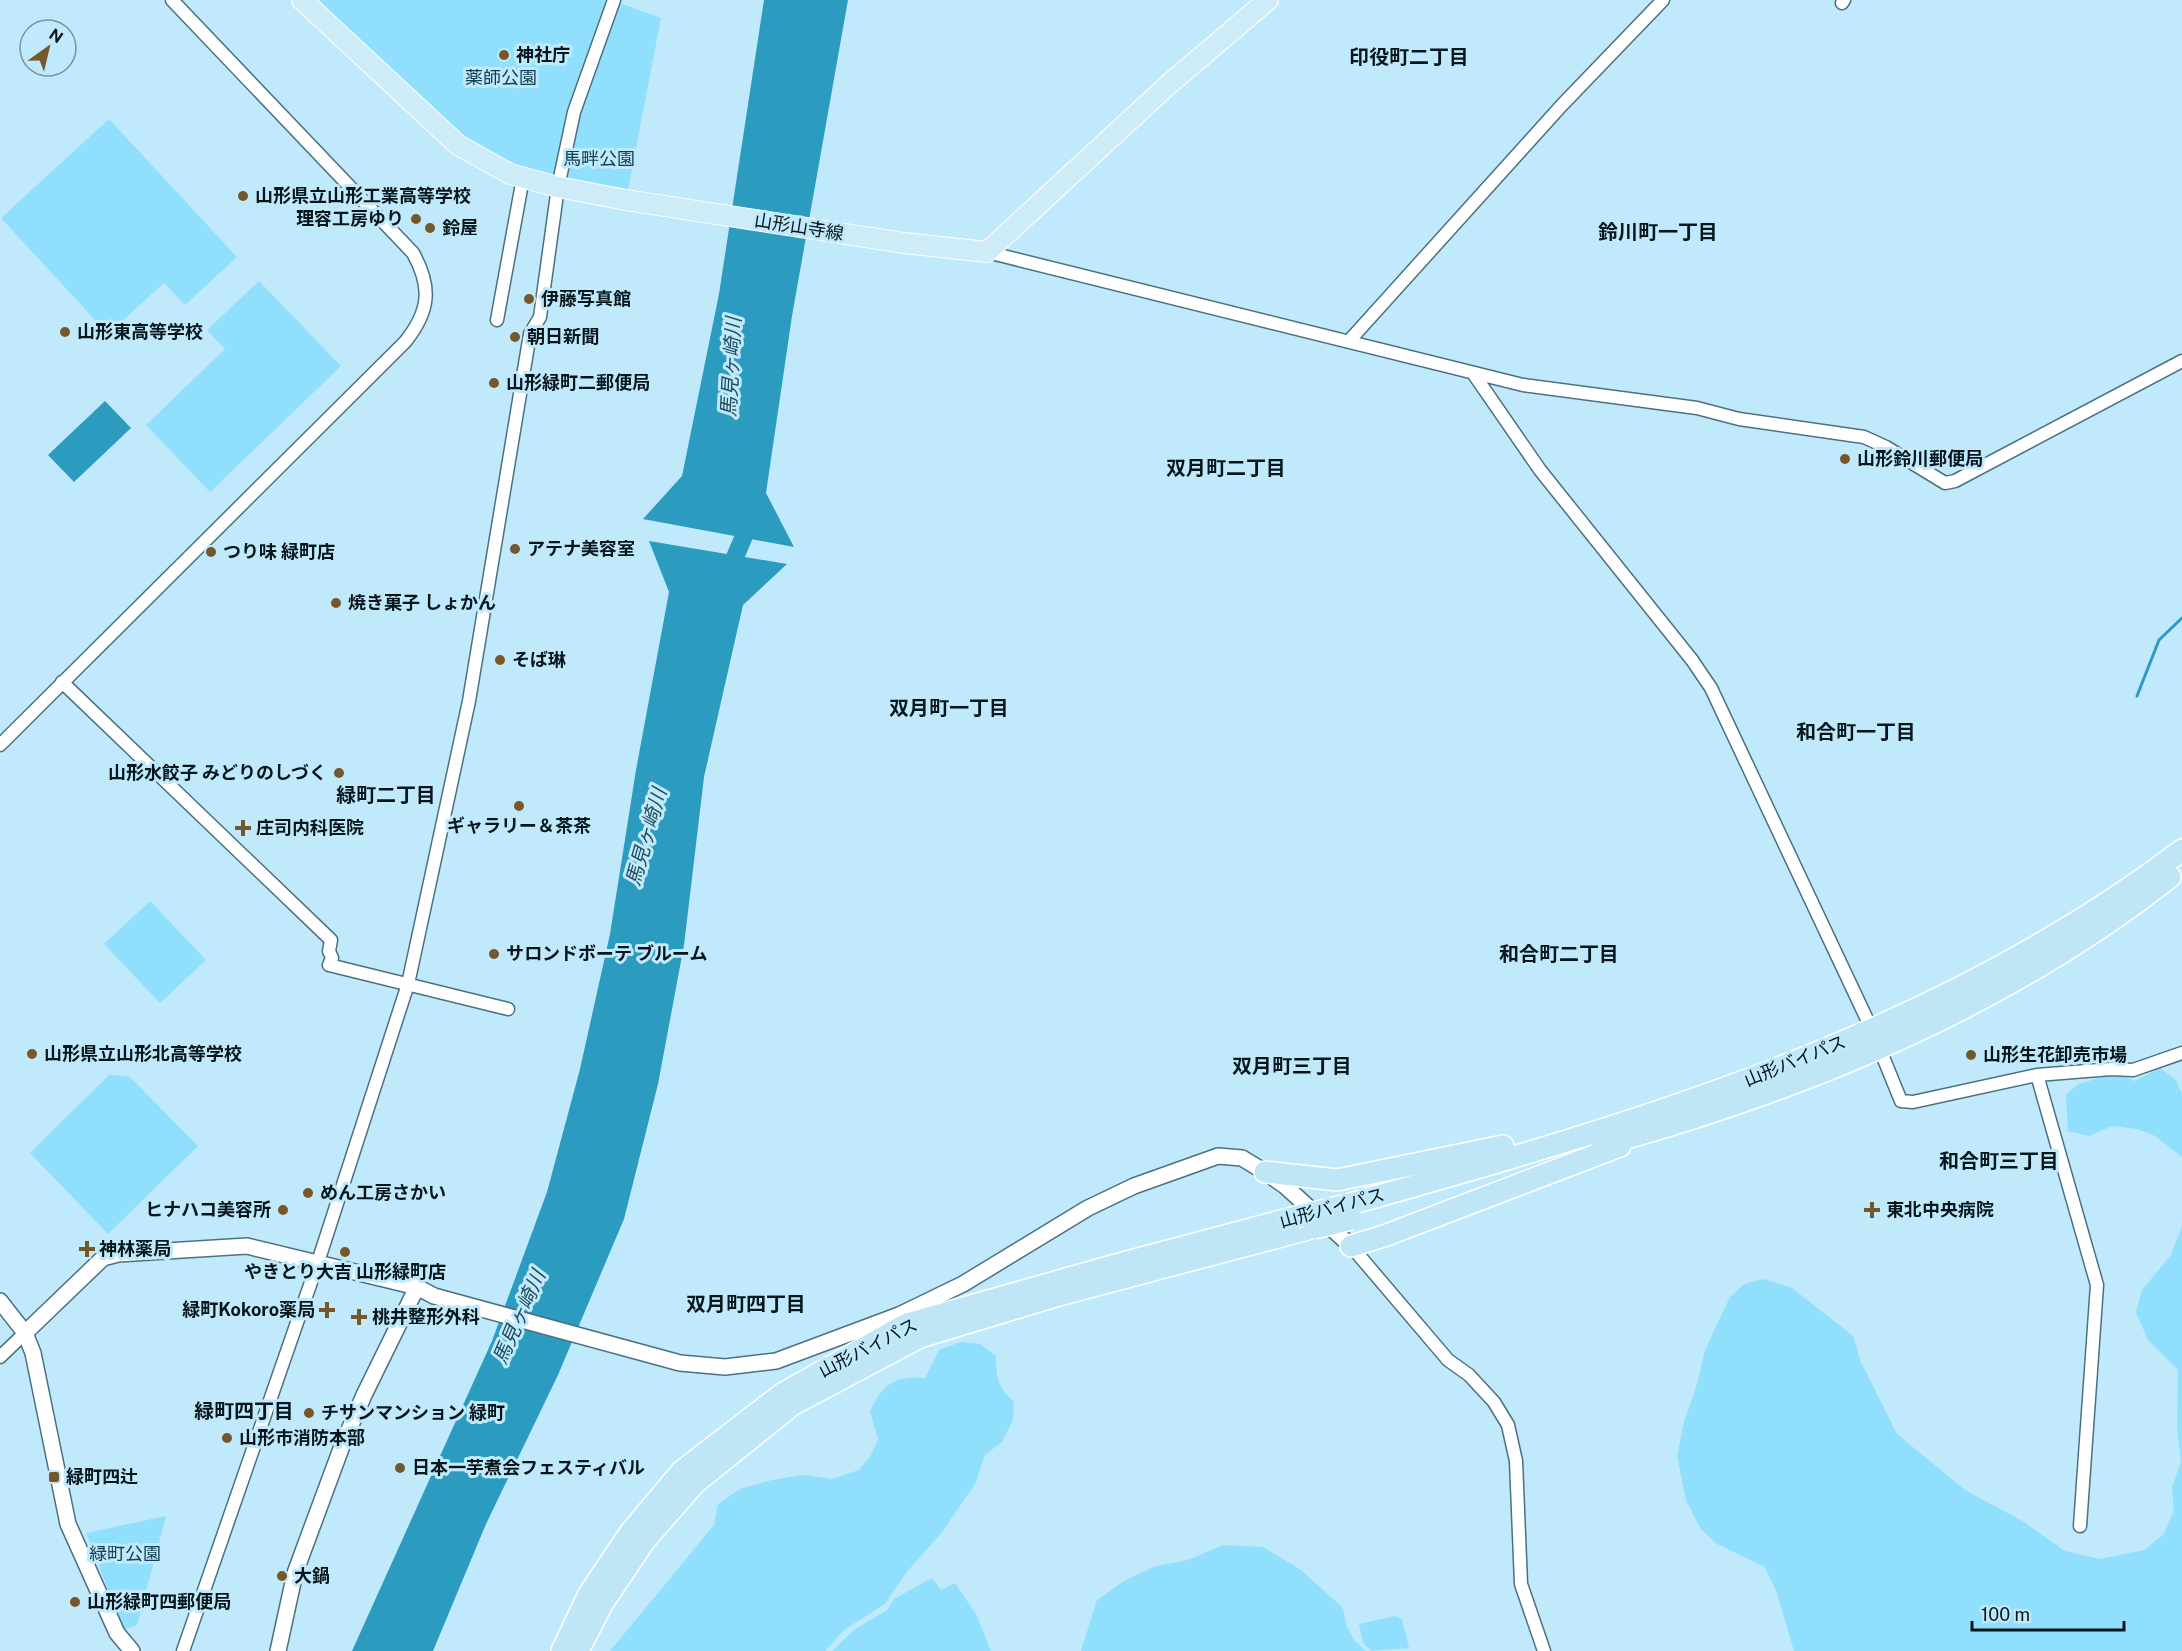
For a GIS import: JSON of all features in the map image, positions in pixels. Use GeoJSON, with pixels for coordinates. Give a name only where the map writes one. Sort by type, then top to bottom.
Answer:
{"type":"FeatureCollection","features":[{"type":"Feature","properties":{"kind":"highway","name":"山形バイパス"},"geometry":{"type":"LineString","coordinates":[[1876,1039],[1958,989],[2041,944],[2149,875],[2182,850]]}},
{"type":"Feature","properties":{"kind":"highway","name":"山形バイパス"},"geometry":{"type":"LineString","coordinates":[[562,1651],[595,1585],[630,1533],[682,1471],[782,1394],[907,1324],[1347,1212],[1661,1121],[1759,1077],[1876,1039],[2035,969],[2182,868]]}},
{"type":"Feature","properties":{"kind":"highway"},"geometry":{"type":"LineString","coordinates":[[1264,1172],[1337,1180],[1661,1121]]}},
{"type":"Feature","properties":{"kind":"highway"},"geometry":{"type":"LineString","coordinates":[[1351,1246],[1384,1236],[1661,1121]]}},
{"type":"Feature","properties":{"kind":"highway","name":"山形バイパス"},"geometry":{"type":"LineString","coordinates":[[578,1651],[602,1604],[645,1540],[695,1483],[792,1405],[920,1337],[1302,1223]]}},
{"type":"Feature","properties":{"kind":"main road","name":"山形山寺線"},"geometry":{"type":"LineString","coordinates":[[302,0],[458,146],[486,162],[523,178],[558,188],[626,200],[904,243],[987,252]]}},
{"type":"Feature","properties":{"kind":"main road"},"geometry":{"type":"LineString","coordinates":[[987,252],[1168,85],[1268,0]]}},
{"type":"Feature","properties":{"kind":"street"},"geometry":{"type":"LineString","coordinates":[[0,745],[405,342],[419,323],[425,308],[425,274],[413,253],[172,0]]}},
{"type":"Feature","properties":{"kind":"street"},"geometry":{"type":"LineString","coordinates":[[183,1651],[318,1262],[408,984],[469,701],[530,334],[540,317],[558,188],[574,112],[614,0]]}},
{"type":"Feature","properties":{"kind":"street"},"geometry":{"type":"LineString","coordinates":[[1349,341],[1562,105],[1663,0]]}},
{"type":"Feature","properties":{"kind":"street"},"geometry":{"type":"LineString","coordinates":[[497,320],[523,178]]}},
{"type":"Feature","properties":{"kind":"street"},"geometry":{"type":"LineString","coordinates":[[987,252],[1523,385],[1697,408],[1739,419],[1864,437],[1886,447],[1945,483],[2014,450],[2182,361]]}},
{"type":"Feature","properties":{"kind":"street"},"geometry":{"type":"LineString","coordinates":[[1473,373],[1540,470],[1712,688],[1876,1039],[1901,1101],[1913,1102],[2037,1075],[2111,1069],[2133,1070],[2182,1053]]}},
{"type":"Feature","properties":{"kind":"street"},"geometry":{"type":"LineString","coordinates":[[62,682],[331,940],[329,951],[332,958],[329,965],[508,1009]]}},
{"type":"Feature","properties":{"kind":"street"},"geometry":{"type":"LineString","coordinates":[[2037,1075],[2097,1285],[2080,1526]]}},
{"type":"Feature","properties":{"kind":"street"},"geometry":{"type":"LineString","coordinates":[[0,1358],[103,1258],[118,1254],[247,1246],[417,1287],[434,1296],[680,1363],[725,1367],[776,1361],[838,1340],[952,1290],[1088,1208],[1134,1186],[1190,1164],[1218,1156],[1242,1158],[1285,1186],[1351,1246],[1448,1360],[1468,1375],[1494,1402],[1508,1425],[1516,1461],[1521,1584],[1544,1651]]}},
{"type":"Feature","properties":{"kind":"street"},"geometry":{"type":"LineString","coordinates":[[278,1651],[295,1573],[342,1446],[417,1287]]}},
{"type":"Feature","properties":{"kind":"street"},"geometry":{"type":"LineString","coordinates":[[0,1301],[25,1333],[33,1353],[68,1524],[117,1633],[132,1651]]}},
{"type":"Feature","properties":{"kind":"green space","name":"薬師公園"},"geometry":{"type":"Polygon","coordinates":[[[302,0],[611,0],[661,18],[626,200],[486,162],[302,0]]]}},
{"type":"Feature","properties":{"kind":"green space"},"geometry":{"type":"Polygon","coordinates":[[[109,119],[237,257],[185,305],[164,283],[108,334],[1,218],[109,119]]]}},
{"type":"Feature","properties":{"kind":"green space"},"geometry":{"type":"Polygon","coordinates":[[[259,281],[341,366],[210,492],[146,425],[225,349],[207,330],[259,281]]]}},
{"type":"Feature","properties":{"kind":"green space"},"geometry":{"type":"Polygon","coordinates":[[[150,901],[206,960],[160,1003],[104,944],[150,901]]]}},
{"type":"Feature","properties":{"kind":"green space"},"geometry":{"type":"Polygon","coordinates":[[[2160,1068],[2176,1080],[2182,1094],[2182,1157],[2155,1136],[2137,1129],[2112,1126],[2089,1136],[2068,1131],[2066,1094],[2079,1084],[2117,1072],[2134,1081],[2160,1068]]]}},
{"type":"Feature","properties":{"kind":"green space"},"geometry":{"type":"Polygon","coordinates":[[[109,1075],[129,1076],[198,1146],[108,1234],[30,1153],[109,1075]]]}},
{"type":"Feature","properties":{"kind":"green space"},"geometry":{"type":"Polygon","coordinates":[[[2182,1226],[2182,1651],[1794,1651],[1777,1593],[1765,1567],[1717,1544],[1700,1528],[1686,1500],[1677,1456],[1684,1422],[1697,1384],[1705,1350],[1730,1297],[1744,1284],[1763,1279],[1792,1288],[1853,1336],[1861,1362],[1897,1434],[1965,1490],[2024,1522],[2065,1551],[2100,1559],[2144,1550],[2163,1535],[2174,1511],[2172,1488],[2181,1461],[2177,1428],[2178,1370],[2148,1340],[2136,1312],[2142,1290],[2171,1255],[2182,1226]]]}},
{"type":"Feature","properties":{"kind":"green space"},"geometry":{"type":"Polygon","coordinates":[[[961,1342],[980,1344],[996,1356],[999,1382],[1004,1392],[1014,1402],[1013,1420],[1002,1442],[985,1455],[975,1484],[942,1532],[906,1573],[885,1604],[844,1630],[825,1651],[610,1651],[714,1525],[718,1504],[740,1489],[772,1480],[804,1475],[832,1479],[859,1470],[870,1457],[878,1439],[870,1412],[879,1395],[897,1380],[925,1378],[939,1350],[961,1342]]]}},
{"type":"Feature","properties":{"kind":"green space","name":"緑町公園"},"geometry":{"type":"Polygon","coordinates":[[[166,1516],[137,1625],[124,1630],[86,1533],[166,1516]]]}},
{"type":"Feature","properties":{"kind":"green space"},"geometry":{"type":"Polygon","coordinates":[[[1223,1545],[1263,1547],[1301,1570],[1343,1608],[1346,1625],[1354,1640],[1366,1651],[1081,1651],[1097,1600],[1124,1581],[1156,1566],[1188,1560],[1223,1545]]]}},
{"type":"Feature","properties":{"kind":"green space"},"geometry":{"type":"Polygon","coordinates":[[[932,1578],[941,1590],[955,1583],[976,1614],[991,1651],[832,1651],[854,1630],[887,1610],[894,1599],[932,1578]]]}},
{"type":"Feature","properties":{"kind":"green space"},"geometry":{"type":"Polygon","coordinates":[[[1395,1616],[1402,1619],[1409,1648],[1371,1651],[1363,1643],[1359,1624],[1395,1616]]]}},
{"type":"Feature","properties":{"kind":"water"},"geometry":{"type":"Polygon","coordinates":[[[764,0],[848,0],[792,316],[766,493],[794,547],[643,519],[682,476],[719,294],[764,0]]]}},
{"type":"Feature","properties":{"kind":"water"},"geometry":{"type":"Polygon","coordinates":[[[105,401],[131,428],[74,482],[48,455],[105,401]]]}},
{"type":"Feature","properties":{"kind":"water"},"geometry":{"type":"Polygon","coordinates":[[[649,541],[787,564],[743,605],[704,777],[684,945],[658,1084],[624,1219],[558,1375],[486,1524],[433,1651],[352,1651],[492,1341],[547,1192],[580,1069],[610,934],[636,770],[669,592],[649,541]]]}},
{"type":"Feature","properties":{"kind":"waterway","name":"馬見ヶ崎川"},"geometry":{"type":"LineString","coordinates":[[727,576],[744,536],[746,515]]}},
{"type":"Feature","properties":{"kind":"waterway"},"geometry":{"type":"LineString","coordinates":[[2137,696],[2159,640],[2182,618]]}},
{"type":"Feature","properties":{"kind":"place","name":"神社庁"},"geometry":{"type":"Point","coordinates":[504,55]}},
{"type":"Feature","properties":{"kind":"place","name":"山形県立山形工業高等学校"},"geometry":{"type":"Point","coordinates":[243,196]}},
{"type":"Feature","properties":{"kind":"place","name":"理容工房ゆり"},"geometry":{"type":"Point","coordinates":[416,219]}},
{"type":"Feature","properties":{"kind":"place","name":"鈴屋"},"geometry":{"type":"Point","coordinates":[430,228]}},
{"type":"Feature","properties":{"kind":"place","name":"伊藤写真館"},"geometry":{"type":"Point","coordinates":[529,299]}},
{"type":"Feature","properties":{"kind":"place","name":"山形東高等学校"},"geometry":{"type":"Point","coordinates":[65,332]}},
{"type":"Feature","properties":{"kind":"place","name":"朝日新聞"},"geometry":{"type":"Point","coordinates":[515,337]}},
{"type":"Feature","properties":{"kind":"place","name":"山形緑町二郵便局"},"geometry":{"type":"Point","coordinates":[494,383]}},
{"type":"Feature","properties":{"kind":"place","name":"山形鈴川郵便局"},"geometry":{"type":"Point","coordinates":[1845,459]}},
{"type":"Feature","properties":{"kind":"place","name":"アテナ美容室"},"geometry":{"type":"Point","coordinates":[515,549]}},
{"type":"Feature","properties":{"kind":"place","name":"つり味 緑町店"},"geometry":{"type":"Point","coordinates":[211,552]}},
{"type":"Feature","properties":{"kind":"place","name":"焼き菓子 しょかん"},"geometry":{"type":"Point","coordinates":[336,603]}},
{"type":"Feature","properties":{"kind":"place","name":"そば琳"},"geometry":{"type":"Point","coordinates":[500,660]}},
{"type":"Feature","properties":{"kind":"place","name":"山形水餃子 みどりのしづく"},"geometry":{"type":"Point","coordinates":[339,773]}},
{"type":"Feature","properties":{"kind":"place","name":"ギャラリー＆茶茶"},"geometry":{"type":"Point","coordinates":[519,806]}},
{"type":"Feature","properties":{"kind":"place","name":"庄司内科医院"},"geometry":{"type":"Point","coordinates":[243,828]}},
{"type":"Feature","properties":{"kind":"place","name":"サロンドボーテ ブルーム"},"geometry":{"type":"Point","coordinates":[494,954]}},
{"type":"Feature","properties":{"kind":"place","name":"山形県立山形北高等学校"},"geometry":{"type":"Point","coordinates":[32,1054]}},
{"type":"Feature","properties":{"kind":"place","name":"山形生花卸売市場"},"geometry":{"type":"Point","coordinates":[1971,1055]}},
{"type":"Feature","properties":{"kind":"place","name":"めん工房さかい"},"geometry":{"type":"Point","coordinates":[308,1193]}},
{"type":"Feature","properties":{"kind":"place","name":"ヒナハコ美容所"},"geometry":{"type":"Point","coordinates":[283,1210]}},
{"type":"Feature","properties":{"kind":"place","name":"東北中央病院"},"geometry":{"type":"Point","coordinates":[1872,1210]}},
{"type":"Feature","properties":{"kind":"place","name":"神林薬局"},"geometry":{"type":"Point","coordinates":[87,1249]}},
{"type":"Feature","properties":{"kind":"place","name":"やきとり大吉 山形緑町店"},"geometry":{"type":"Point","coordinates":[345,1252]}},
{"type":"Feature","properties":{"kind":"place","name":"緑町Kokoro薬局"},"geometry":{"type":"Point","coordinates":[327,1310]}},
{"type":"Feature","properties":{"kind":"place","name":"桃井整形外科"},"geometry":{"type":"Point","coordinates":[359,1317]}},
{"type":"Feature","properties":{"kind":"place","name":"チサンマンション 緑町"},"geometry":{"type":"Point","coordinates":[309,1413]}},
{"type":"Feature","properties":{"kind":"place","name":"山形市消防本部"},"geometry":{"type":"Point","coordinates":[227,1438]}},
{"type":"Feature","properties":{"kind":"place","name":"日本一芋煮会フェスティバル"},"geometry":{"type":"Point","coordinates":[400,1468]}},
{"type":"Feature","properties":{"kind":"place","name":"緑町四辻"},"geometry":{"type":"Point","coordinates":[54,1477]}},
{"type":"Feature","properties":{"kind":"place","name":"大鍋"},"geometry":{"type":"Point","coordinates":[282,1576]}},
{"type":"Feature","properties":{"kind":"place","name":"山形緑町四郵便局"},"geometry":{"type":"Point","coordinates":[75,1602]}},
{"type":"Feature","properties":{"kind":"district","name":"印役町二丁目"},"geometry":{"type":"Point","coordinates":[1409,57]}},
{"type":"Feature","properties":{"kind":"district","name":"鈴川町一丁目"},"geometry":{"type":"Point","coordinates":[1658,232]}},
{"type":"Feature","properties":{"kind":"district","name":"双月町二丁目"},"geometry":{"type":"Point","coordinates":[1226,468]}},
{"type":"Feature","properties":{"kind":"district","name":"双月町一丁目"},"geometry":{"type":"Point","coordinates":[949,708]}},
{"type":"Feature","properties":{"kind":"district","name":"和合町一丁目"},"geometry":{"type":"Point","coordinates":[1856,732]}},
{"type":"Feature","properties":{"kind":"district","name":"緑町二丁目"},"geometry":{"type":"Point","coordinates":[386,795]}},
{"type":"Feature","properties":{"kind":"district","name":"和合町二丁目"},"geometry":{"type":"Point","coordinates":[1559,954]}},
{"type":"Feature","properties":{"kind":"district","name":"双月町三丁目"},"geometry":{"type":"Point","coordinates":[1292,1066]}},
{"type":"Feature","properties":{"kind":"district","name":"和合町三丁目"},"geometry":{"type":"Point","coordinates":[1999,1161]}},
{"type":"Feature","properties":{"kind":"district","name":"双月町四丁目"},"geometry":{"type":"Point","coordinates":[746,1304]}},
{"type":"Feature","properties":{"kind":"district","name":"緑町四丁目"},"geometry":{"type":"Point","coordinates":[244,1411]}},
{"type":"Feature","properties":{"kind":"park label","name":"馬畔公園"},"geometry":{"type":"Point","coordinates":[599,159]}}]}
